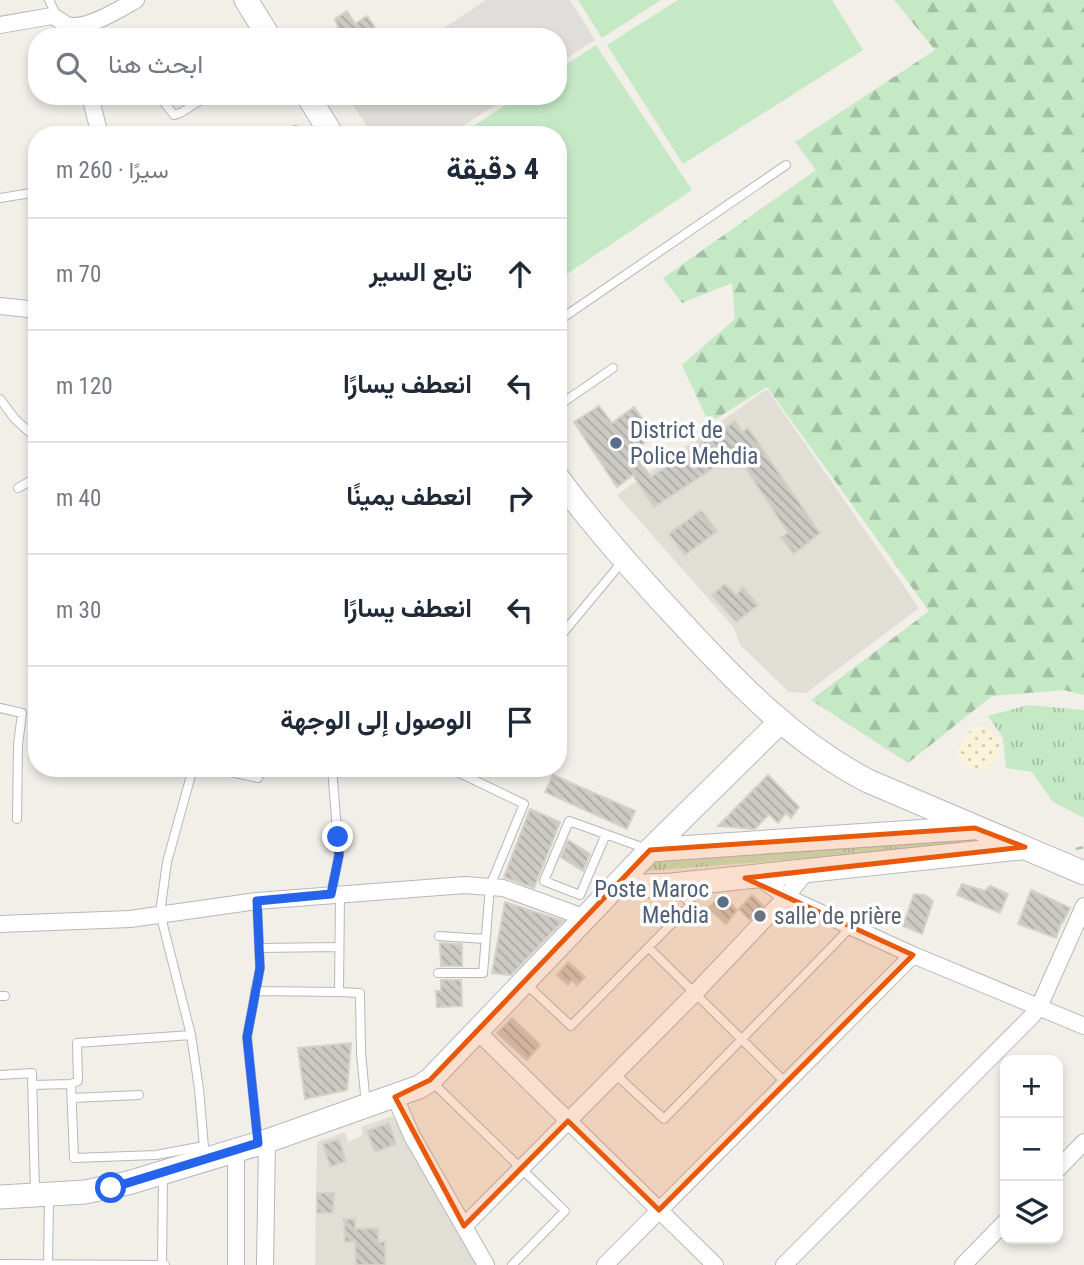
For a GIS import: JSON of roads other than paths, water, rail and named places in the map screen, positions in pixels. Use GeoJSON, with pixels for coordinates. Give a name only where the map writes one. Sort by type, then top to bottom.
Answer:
{"type":"FeatureCollection","features":[{"type":"Feature","properties":{"kind":"street"},"geometry":{"type":"LineString","coordinates":[[0,25],[46,16],[63,26],[74,26],[97,20],[136,0]]}},
{"type":"Feature","properties":{"kind":"street"},"geometry":{"type":"LineString","coordinates":[[246,0],[263,28]]}},
{"type":"Feature","properties":{"kind":"street"},"geometry":{"type":"LineString","coordinates":[[92,105],[98,126]]}},
{"type":"Feature","properties":{"kind":"street"},"geometry":{"type":"LineString","coordinates":[[314,105],[326,126]]}},
{"type":"Feature","properties":{"kind":"street"},"geometry":{"type":"LineString","coordinates":[[0,306],[28,309]]}},
{"type":"Feature","properties":{"kind":"street"},"geometry":{"type":"LineString","coordinates":[[567,490],[624,560],[717,662],[808,745],[868,782],[1084,873]]}},
{"type":"Feature","properties":{"kind":"street"},"geometry":{"type":"LineString","coordinates":[[0,1197],[111,1188],[163,1173],[204,1153],[254,1145],[419,1087],[430,1080],[524,982],[586,908],[616,887],[780,722]]}},
{"type":"Feature","properties":{"kind":"street"},"geometry":{"type":"LineString","coordinates":[[650,850],[975,828]]}},
{"type":"Feature","properties":{"kind":"street"},"geometry":{"type":"LineString","coordinates":[[616,887],[759,877],[1025,847]]}},
{"type":"Feature","properties":{"kind":"street"},"geometry":{"type":"LineString","coordinates":[[464,1226],[695,993],[786,897],[806,872]]}},
{"type":"Feature","properties":{"kind":"street"},"geometry":{"type":"LineString","coordinates":[[759,877],[786,897],[913,955],[1084,1026]]}},
{"type":"Feature","properties":{"kind":"street"},"geometry":{"type":"LineString","coordinates":[[0,924],[130,919],[257,901],[465,885],[503,888],[586,908]]}},
{"type":"Feature","properties":{"kind":"street"},"geometry":{"type":"LineString","coordinates":[[784,1265],[1039,1007],[1084,906]]}},
{"type":"Feature","properties":{"kind":"street"},"geometry":{"type":"LineString","coordinates":[[605,1265],[913,955]]}},
{"type":"Feature","properties":{"kind":"street"},"geometry":{"type":"LineString","coordinates":[[477,1031],[715,1265]]}},
{"type":"Feature","properties":{"kind":"street"},"geometry":{"type":"LineString","coordinates":[[394,1097],[412,1136],[486,1265]]}},
{"type":"Feature","properties":{"kind":"street"},"geometry":{"type":"LineString","coordinates":[[1063,1164],[1084,1142]]}},
{"type":"Feature","properties":{"kind":"street"},"geometry":{"type":"LineString","coordinates":[[236,1265],[254,1145]]}},
{"type":"Feature","properties":{"kind":"street"},"geometry":{"type":"LineString","coordinates":[[254,1145],[265,1265]]}},
{"type":"Feature","properties":{"kind":"street"},"geometry":{"type":"LineString","coordinates":[[965,1264],[1000,1227]]}},
{"type":"Feature","properties":{"kind":"lane"},"geometry":{"type":"LineString","coordinates":[[49,0],[63,26]]}},
{"type":"Feature","properties":{"kind":"lane"},"geometry":{"type":"LineString","coordinates":[[166,105],[174,115],[181,114],[193,105]]}},
{"type":"Feature","properties":{"kind":"lane"},"geometry":{"type":"LineString","coordinates":[[567,315],[786,165]]}},
{"type":"Feature","properties":{"kind":"lane"},"geometry":{"type":"LineString","coordinates":[[0,198],[28,193]]}},
{"type":"Feature","properties":{"kind":"lane"},"geometry":{"type":"LineString","coordinates":[[567,400],[613,368]]}},
{"type":"Feature","properties":{"kind":"lane"},"geometry":{"type":"LineString","coordinates":[[0,399],[28,431]]}},
{"type":"Feature","properties":{"kind":"lane"},"geometry":{"type":"LineString","coordinates":[[18,488],[28,482]]}},
{"type":"Feature","properties":{"kind":"lane"},"geometry":{"type":"LineString","coordinates":[[567,628],[624,560]]}},
{"type":"Feature","properties":{"kind":"lane"},"geometry":{"type":"LineString","coordinates":[[0,708],[22,713],[18,744],[17,818]]}},
{"type":"Feature","properties":{"kind":"lane"},"geometry":{"type":"LineString","coordinates":[[71,1084],[74,1158],[204,1153],[191,1035],[160,913],[167,862],[191,777]]}},
{"type":"Feature","properties":{"kind":"lane"},"geometry":{"type":"LineString","coordinates":[[333,777],[339,855],[335,894],[340,947],[339,992]]}},
{"type":"Feature","properties":{"kind":"lane"},"geometry":{"type":"LineString","coordinates":[[438,973],[483,974],[490,886],[524,804],[468,777]]}},
{"type":"Feature","properties":{"kind":"lane"},"geometry":{"type":"LineString","coordinates":[[606,834],[586,908],[544,881],[569,821],[606,834],[650,850]]}},
{"type":"Feature","properties":{"kind":"lane"},"geometry":{"type":"LineString","coordinates":[[524,982],[571,1026],[691,904],[672,885]]}},
{"type":"Feature","properties":{"kind":"lane"},"geometry":{"type":"LineString","coordinates":[[254,1145],[247,1037],[260,968],[257,901]]}},
{"type":"Feature","properties":{"kind":"lane"},"geometry":{"type":"LineString","coordinates":[[614,1074],[664,1119],[852,926]]}},
{"type":"Feature","properties":{"kind":"lane"},"geometry":{"type":"LineString","coordinates":[[439,936],[485,939]]}},
{"type":"Feature","properties":{"kind":"lane"},"geometry":{"type":"LineString","coordinates":[[259,948],[340,947]]}},
{"type":"Feature","properties":{"kind":"lane"},"geometry":{"type":"LineString","coordinates":[[649,948],[786,1082]]}},
{"type":"Feature","properties":{"kind":"lane"},"geometry":{"type":"LineString","coordinates":[[255,991],[360,993],[360,1053],[366,1107]]}},
{"type":"Feature","properties":{"kind":"lane"},"geometry":{"type":"LineString","coordinates":[[32,1085],[71,1084],[78,1081],[77,1043],[191,1035]]}},
{"type":"Feature","properties":{"kind":"lane"},"geometry":{"type":"LineString","coordinates":[[0,1075],[32,1073],[48,1265]]}},
{"type":"Feature","properties":{"kind":"lane"},"geometry":{"type":"LineString","coordinates":[[430,1080],[565,1211],[512,1265]]}},
{"type":"Feature","properties":{"kind":"lane"},"geometry":{"type":"LineString","coordinates":[[72,1098],[139,1095]]}},
{"type":"Feature","properties":{"kind":"lane"},"geometry":{"type":"LineString","coordinates":[[0,1264],[163,1265],[163,1173]]}},
{"type":"Feature","properties":{"kind":"place","name":"District de Police Mehdia"},"geometry":{"type":"Point","coordinates":[616,443]}},
{"type":"Feature","properties":{"kind":"place","name":"Poste Maroc Mehdia"},"geometry":{"type":"Point","coordinates":[723,902]}},
{"type":"Feature","properties":{"kind":"place","name":"salle de prière"},"geometry":{"type":"Point","coordinates":[760,916]}}]}
